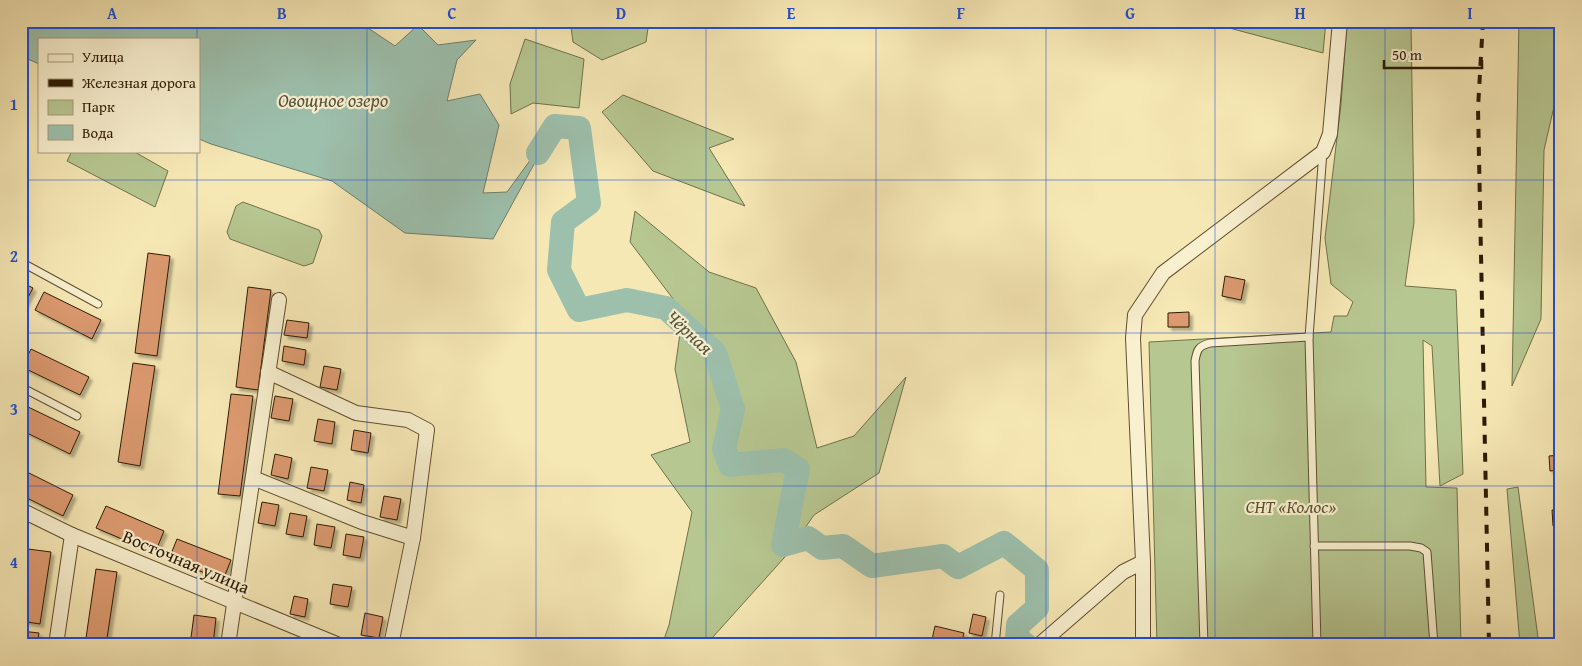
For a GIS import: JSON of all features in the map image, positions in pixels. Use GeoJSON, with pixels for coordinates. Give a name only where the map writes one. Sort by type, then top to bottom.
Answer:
{"type":"FeatureCollection","features":[{"type":"Feature","properties":{"kind":"street"},"geometry":{"type":"LineString","coordinates":[[1143,645],[1143,562],[1133,338],[1135,316],[1162,273],[1323,152],[1330,134],[1340,21]]}},
{"type":"Feature","properties":{"kind":"street"},"geometry":{"type":"LineString","coordinates":[[228,645],[279,300]]}},
{"type":"Feature","properties":{"kind":"street"},"geometry":{"type":"LineString","coordinates":[[268,372],[356,414],[408,420],[428,430],[413,538],[391,645]]}},
{"type":"Feature","properties":{"kind":"street"},"geometry":{"type":"LineString","coordinates":[[253,478],[362,522],[413,538]]}},
{"type":"Feature","properties":{"kind":"street","name":"Восточная улица"},"geometry":{"type":"LineString","coordinates":[[21,510],[72,535],[339,645]]}},
{"type":"Feature","properties":{"kind":"street"},"geometry":{"type":"LineString","coordinates":[[56,645],[72,535]]}},
{"type":"Feature","properties":{"kind":"street"},"geometry":{"type":"LineString","coordinates":[[1043,640],[1123,572],[1143,562]]}},
{"type":"Feature","properties":{"kind":"lane"},"geometry":{"type":"LineString","coordinates":[[1317,645],[1309,337],[1323,152]]}},
{"type":"Feature","properties":{"kind":"lane"},"geometry":{"type":"LineString","coordinates":[[21,262],[98,304]]}},
{"type":"Feature","properties":{"kind":"lane"},"geometry":{"type":"LineString","coordinates":[[1204,645],[1195,361],[1197,351],[1201,345],[1210,343],[1309,337]]}},
{"type":"Feature","properties":{"kind":"lane"},"geometry":{"type":"LineString","coordinates":[[21,386],[77,416]]}},
{"type":"Feature","properties":{"kind":"lane"},"geometry":{"type":"LineString","coordinates":[[1314,546],[1410,546],[1421,548],[1426,552],[1434,645]]}},
{"type":"Feature","properties":{"kind":"lane"},"geometry":{"type":"LineString","coordinates":[[995,645],[1000,595]]}},
{"type":"Feature","properties":{"kind":"green space"},"geometry":{"type":"Polygon","coordinates":[[[573,21],[649,21],[646,42],[602,60],[573,42],[571,27],[573,21]]]}},
{"type":"Feature","properties":{"kind":"green space"},"geometry":{"type":"Polygon","coordinates":[[[1203,21],[1326,21],[1323,53],[1203,21]]]}},
{"type":"Feature","properties":{"kind":"green space","name":"СНТ «Колос»"},"geometry":{"type":"Polygon","coordinates":[[[1347,21],[1411,21],[1414,222],[1405,286],[1456,290],[1463,474],[1440,486],[1432,346],[1423,340],[1426,487],[1457,488],[1461,645],[1157,645],[1149,342],[1331,332],[1334,316],[1347,316],[1353,302],[1331,284],[1325,238],[1341,104],[1347,21]]]}},
{"type":"Feature","properties":{"kind":"green space"},"geometry":{"type":"Polygon","coordinates":[[[1519,21],[1561,21],[1561,76],[1544,150],[1541,319],[1512,386],[1519,21]]]}},
{"type":"Feature","properties":{"kind":"green space"},"geometry":{"type":"Polygon","coordinates":[[[525,39],[584,59],[579,108],[533,103],[511,114],[510,84],[525,39]]]}},
{"type":"Feature","properties":{"kind":"green space"},"geometry":{"type":"Polygon","coordinates":[[[623,95],[734,139],[709,148],[745,206],[653,171],[602,112],[623,95]]]}},
{"type":"Feature","properties":{"kind":"green space"},"geometry":{"type":"Polygon","coordinates":[[[72,152],[135,152],[168,171],[155,207],[67,161],[72,152]]]}},
{"type":"Feature","properties":{"kind":"green space"},"geometry":{"type":"Polygon","coordinates":[[[243,202],[319,230],[322,236],[313,263],[304,266],[230,239],[227,232],[236,206],[243,202]]]}},
{"type":"Feature","properties":{"kind":"green space"},"geometry":{"type":"Polygon","coordinates":[[[635,211],[709,272],[756,288],[796,362],[817,448],[854,436],[906,377],[879,473],[814,515],[784,558],[712,638],[694,645],[662,645],[669,625],[692,512],[651,455],[690,442],[675,369],[683,312],[630,242],[635,211]]]}},
{"type":"Feature","properties":{"kind":"green space"},"geometry":{"type":"Polygon","coordinates":[[[1518,487],[1539,645],[1520,645],[1507,489],[1518,487]]]}},
{"type":"Feature","properties":{"kind":"water","name":"Овощное озеро"},"geometry":{"type":"Polygon","coordinates":[[[21,21],[362,21],[365,26],[395,46],[418,25],[438,45],[476,40],[457,60],[447,101],[480,94],[499,125],[483,193],[507,192],[555,126],[493,239],[405,233],[332,181],[200,139],[200,38],[38,38],[38,64],[21,56],[21,21]]]}},
{"type":"Feature","properties":{"kind":"building"},"geometry":{"type":"Polygon","coordinates":[[[148,253],[170,256],[157,356],[135,353],[148,253]]]}},
{"type":"Feature","properties":{"kind":"building"},"geometry":{"type":"Polygon","coordinates":[[[1225,276],[1245,280],[1241,300],[1222,296],[1225,276]]]}},
{"type":"Feature","properties":{"kind":"building"},"geometry":{"type":"Polygon","coordinates":[[[21,282],[33,288],[23,307],[21,305],[21,282]]]}},
{"type":"Feature","properties":{"kind":"building"},"geometry":{"type":"Polygon","coordinates":[[[248,287],[271,290],[258,390],[236,387],[248,287]]]}},
{"type":"Feature","properties":{"kind":"building"},"geometry":{"type":"Polygon","coordinates":[[[44,292],[101,320],[92,339],[35,310],[44,292]]]}},
{"type":"Feature","properties":{"kind":"building"},"geometry":{"type":"Polygon","coordinates":[[[1189,312],[1189,327],[1168,327],[1168,313],[1189,312]]]}},
{"type":"Feature","properties":{"kind":"building"},"geometry":{"type":"Polygon","coordinates":[[[287,320],[309,323],[307,338],[284,335],[287,320]]]}},
{"type":"Feature","properties":{"kind":"building"},"geometry":{"type":"Polygon","coordinates":[[[284,346],[306,350],[304,365],[282,361],[284,346]]]}},
{"type":"Feature","properties":{"kind":"building"},"geometry":{"type":"Polygon","coordinates":[[[31,349],[89,377],[80,395],[22,367],[31,349]]]}},
{"type":"Feature","properties":{"kind":"building"},"geometry":{"type":"Polygon","coordinates":[[[133,363],[155,366],[140,466],[118,462],[133,363]]]}},
{"type":"Feature","properties":{"kind":"building"},"geometry":{"type":"Polygon","coordinates":[[[1561,364],[1561,383],[1555,381],[1561,364]]]}},
{"type":"Feature","properties":{"kind":"building"},"geometry":{"type":"Polygon","coordinates":[[[324,366],[341,369],[337,390],[320,387],[324,366]]]}},
{"type":"Feature","properties":{"kind":"building"},"geometry":{"type":"Polygon","coordinates":[[[231,394],[253,396],[240,496],[218,494],[231,394]]]}},
{"type":"Feature","properties":{"kind":"building"},"geometry":{"type":"Polygon","coordinates":[[[275,396],[293,399],[289,421],[271,418],[275,396]]]}},
{"type":"Feature","properties":{"kind":"building"},"geometry":{"type":"Polygon","coordinates":[[[24,405],[80,432],[70,454],[21,430],[21,410],[24,405]]]}},
{"type":"Feature","properties":{"kind":"building"},"geometry":{"type":"Polygon","coordinates":[[[318,419],[335,422],[332,444],[314,441],[318,419]]]}},
{"type":"Feature","properties":{"kind":"building"},"geometry":{"type":"Polygon","coordinates":[[[354,430],[371,433],[368,453],[351,450],[354,430]]]}},
{"type":"Feature","properties":{"kind":"building"},"geometry":{"type":"Polygon","coordinates":[[[275,454],[292,458],[288,479],[271,475],[275,454]]]}},
{"type":"Feature","properties":{"kind":"building"},"geometry":{"type":"Polygon","coordinates":[[[1561,455],[1561,470],[1550,471],[1549,456],[1561,455]]]}},
{"type":"Feature","properties":{"kind":"building"},"geometry":{"type":"Polygon","coordinates":[[[311,467],[328,470],[324,491],[307,488],[311,467]]]}},
{"type":"Feature","properties":{"kind":"building"},"geometry":{"type":"Polygon","coordinates":[[[21,469],[73,495],[63,516],[21,495],[21,469]]]}},
{"type":"Feature","properties":{"kind":"building"},"geometry":{"type":"Polygon","coordinates":[[[350,482],[364,485],[361,503],[347,500],[350,482]]]}},
{"type":"Feature","properties":{"kind":"building"},"geometry":{"type":"Polygon","coordinates":[[[384,496],[401,499],[397,520],[380,517],[384,496]]]}},
{"type":"Feature","properties":{"kind":"building"},"geometry":{"type":"Polygon","coordinates":[[[262,502],[279,505],[275,526],[258,523],[262,502]]]}},
{"type":"Feature","properties":{"kind":"building"},"geometry":{"type":"Polygon","coordinates":[[[106,506],[164,531],[155,553],[96,528],[106,506]]]}},
{"type":"Feature","properties":{"kind":"building"},"geometry":{"type":"Polygon","coordinates":[[[1552,510],[1561,510],[1561,525],[1553,526],[1552,510]]]}},
{"type":"Feature","properties":{"kind":"building"},"geometry":{"type":"Polygon","coordinates":[[[290,513],[307,516],[303,537],[286,534],[290,513]]]}},
{"type":"Feature","properties":{"kind":"building"},"geometry":{"type":"Polygon","coordinates":[[[317,524],[335,527],[331,548],[314,545],[317,524]]]}},
{"type":"Feature","properties":{"kind":"building"},"geometry":{"type":"Polygon","coordinates":[[[346,534],[364,537],[360,558],[343,555],[346,534]]]}},
{"type":"Feature","properties":{"kind":"building"},"geometry":{"type":"Polygon","coordinates":[[[177,539],[231,560],[223,580],[169,559],[177,539]]]}},
{"type":"Feature","properties":{"kind":"building"},"geometry":{"type":"Polygon","coordinates":[[[28,549],[51,552],[40,624],[21,621],[21,594],[28,549]]]}},
{"type":"Feature","properties":{"kind":"building"},"geometry":{"type":"Polygon","coordinates":[[[96,569],[117,572],[106,645],[85,645],[96,569]]]}},
{"type":"Feature","properties":{"kind":"building"},"geometry":{"type":"Polygon","coordinates":[[[333,584],[352,587],[348,607],[330,604],[333,584]]]}},
{"type":"Feature","properties":{"kind":"building"},"geometry":{"type":"Polygon","coordinates":[[[294,596],[308,599],[305,617],[290,614],[294,596]]]}},
{"type":"Feature","properties":{"kind":"building"},"geometry":{"type":"Polygon","coordinates":[[[365,613],[383,617],[379,638],[361,635],[365,613]]]}},
{"type":"Feature","properties":{"kind":"building"},"geometry":{"type":"Polygon","coordinates":[[[973,614],[986,617],[982,636],[969,633],[973,614]]]}},
{"type":"Feature","properties":{"kind":"building"},"geometry":{"type":"Polygon","coordinates":[[[194,615],[216,618],[213,645],[190,645],[194,615]]]}},
{"type":"Feature","properties":{"kind":"building"},"geometry":{"type":"Polygon","coordinates":[[[935,626],[964,633],[961,645],[931,644],[935,626]]]}},
{"type":"Feature","properties":{"kind":"building"},"geometry":{"type":"Polygon","coordinates":[[[21,631],[39,633],[37,645],[21,645],[21,631]]]}},
{"type":"Feature","properties":{"kind":"waterway","name":"Чёрная"},"geometry":{"type":"LineString","coordinates":[[538,153],[555,126],[579,128],[589,203],[563,222],[559,270],[579,310],[627,300],[666,308],[715,353],[733,409],[724,449],[730,465],[784,460],[798,469],[783,545],[808,538],[822,548],[843,546],[872,566],[943,556],[958,567],[1004,543],[1037,570],[1037,608],[1018,625],[1017,639],[1026,645]]}},
{"type":"Feature","properties":{"kind":"railway"},"geometry":{"type":"LineString","coordinates":[[1483,21],[1478,108],[1489,645]]}}]}
